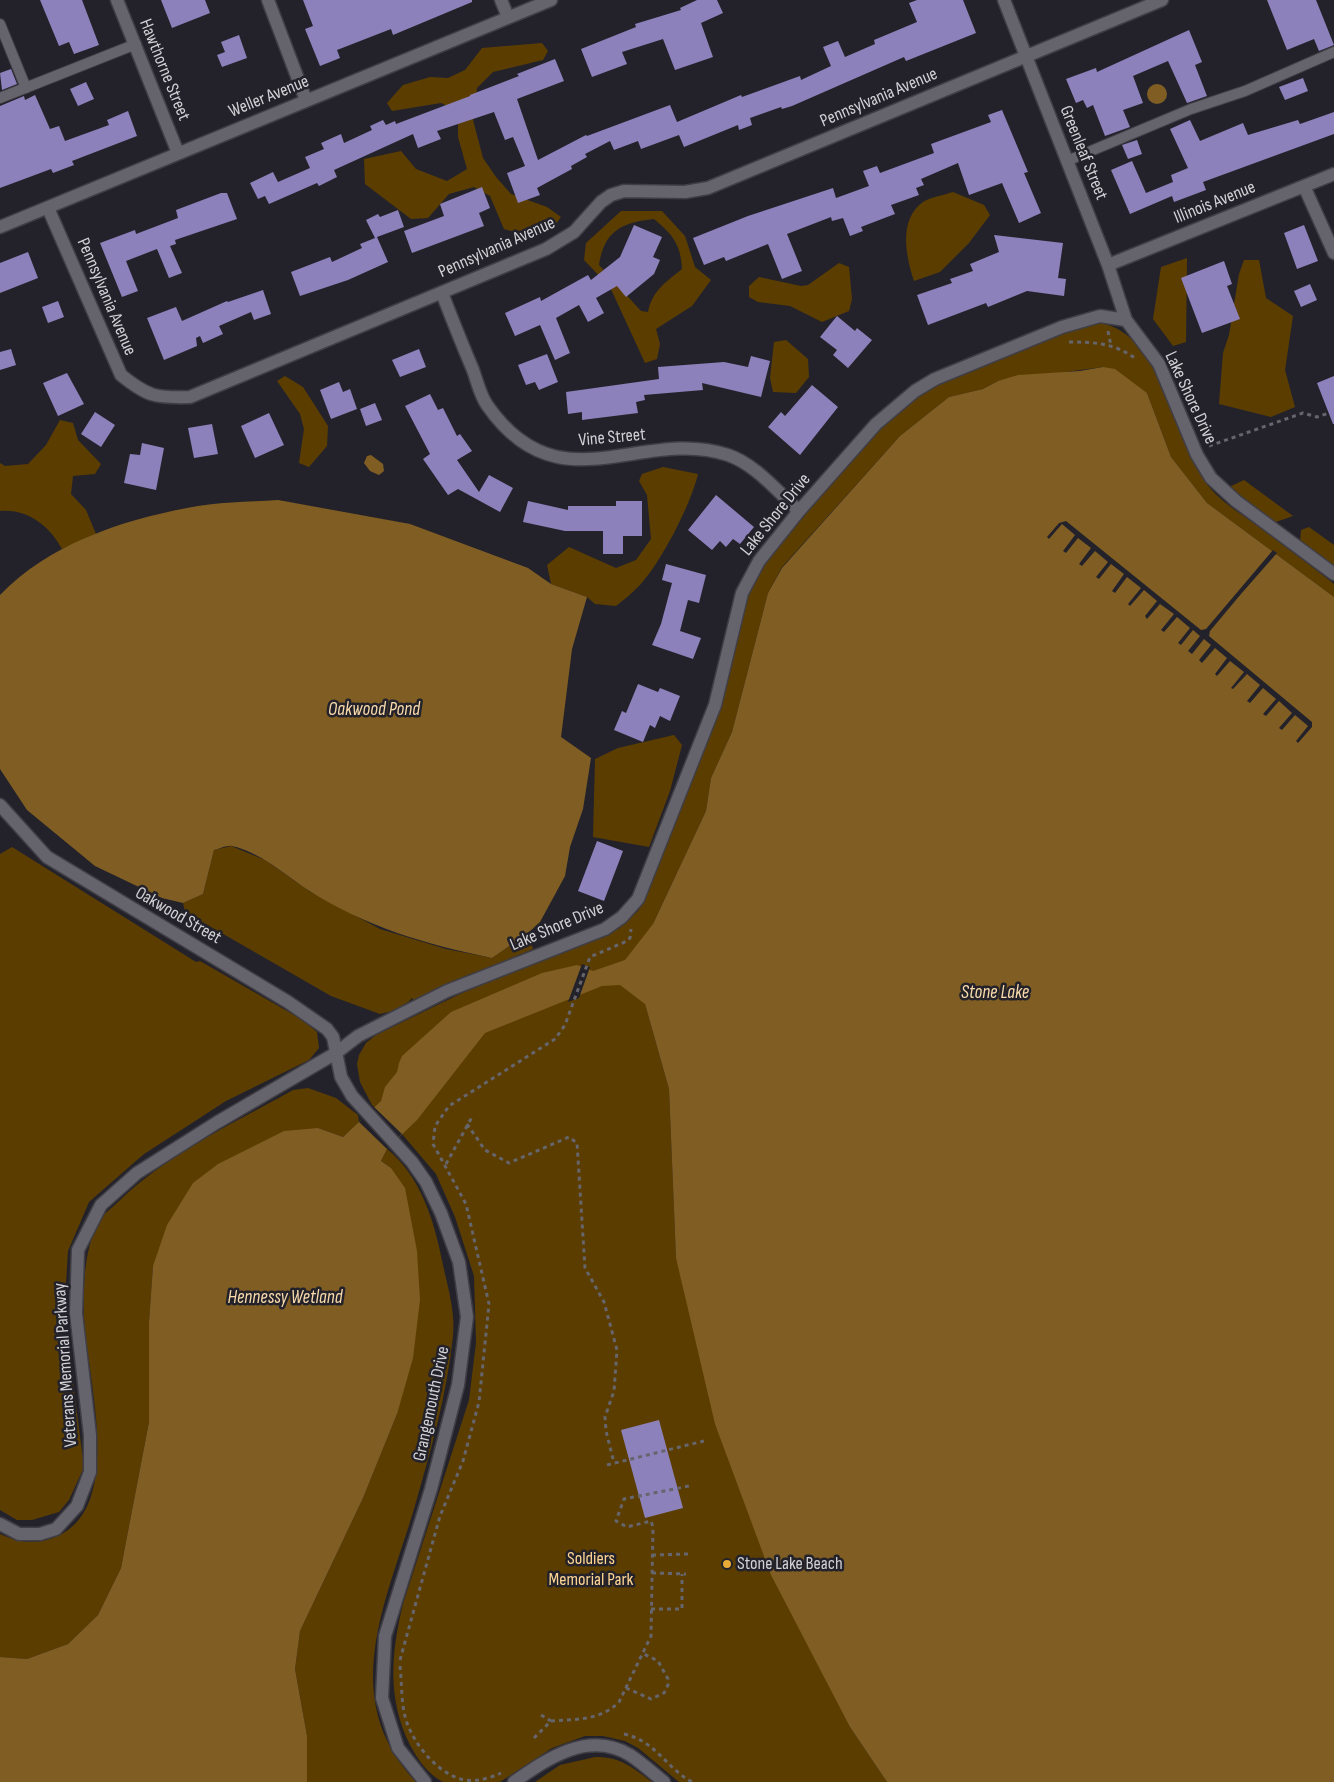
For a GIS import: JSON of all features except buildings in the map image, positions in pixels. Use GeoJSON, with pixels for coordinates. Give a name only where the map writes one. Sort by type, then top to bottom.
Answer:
{"type":"FeatureCollection","features":[{"type":"Feature","properties":{"kind":"street","name":"Hawthorne Street"},"geometry":{"type":"LineString","coordinates":[[118,0],[178,153]]}},
{"type":"Feature","properties":{"kind":"street"},"geometry":{"type":"LineString","coordinates":[[268,0],[306,100]]}},
{"type":"Feature","properties":{"kind":"street"},"geometry":{"type":"LineString","coordinates":[[501,0],[508,17]]}},
{"type":"Feature","properties":{"kind":"street","name":"Weller Avenue"},"geometry":{"type":"LineString","coordinates":[[0,226],[48,208],[551,0]]}},
{"type":"Feature","properties":{"kind":"street","name":"Greenleaf Street"},"geometry":{"type":"LineString","coordinates":[[1004,0],[1108,265],[1126,320]]}},
{"type":"Feature","properties":{"kind":"street","name":"Pennsylvania Avenue"},"geometry":{"type":"LineString","coordinates":[[48,208],[121,375],[139,390],[160,398],[190,397],[546,249],[574,232],[601,202],[611,195],[624,192],[684,192],[708,188],[1162,0]]}},
{"type":"Feature","properties":{"kind":"street","name":"Illinois Avenue"},"geometry":{"type":"LineString","coordinates":[[1108,265],[1334,174]]}},
{"type":"Feature","properties":{"kind":"street"},"geometry":{"type":"LineString","coordinates":[[1304,186],[1334,253]]}},
{"type":"Feature","properties":{"kind":"street","name":"Vine Street"},"geometry":{"type":"LineString","coordinates":[[442,293],[486,404],[506,428],[527,444],[545,453],[587,461],[688,448],[706,449],[730,456],[747,465],[799,511]]}},
{"type":"Feature","properties":{"kind":"street","name":"Lake Shore Drive"},"geometry":{"type":"LineString","coordinates":[[336,1053],[358,1036],[447,991],[605,929],[631,909],[638,899],[715,705],[742,593],[759,561],[799,511],[876,424],[915,390],[935,379],[1062,327],[1100,316],[1126,320],[1159,364],[1196,451],[1210,478],[1222,490],[1334,574]]}},
{"type":"Feature","properties":{"kind":"street","name":"Oakwood Street"},"geometry":{"type":"LineString","coordinates":[[0,805],[48,857],[288,1002],[326,1029],[333,1037],[336,1053]]}},
{"type":"Feature","properties":{"kind":"street","name":"Grangemouth Drive"},"geometry":{"type":"LineString","coordinates":[[336,1053],[341,1077],[366,1114],[395,1142],[426,1182],[441,1213],[459,1262],[467,1317],[456,1394],[431,1489],[385,1636],[382,1698],[398,1748],[425,1782]]}},
{"type":"Feature","properties":{"kind":"street","name":"Veterans Memorial Parkway"},"geometry":{"type":"LineString","coordinates":[[0,1524],[19,1534],[40,1534],[56,1528],[77,1506],[90,1472],[90,1435],[76,1313],[78,1250],[101,1205],[136,1173],[216,1123],[336,1053]]}},
{"type":"Feature","properties":{"kind":"street"},"geometry":{"type":"LineString","coordinates":[[514,1782],[548,1758],[567,1750],[599,1744],[629,1755],[664,1782]]}},
{"type":"Feature","properties":{"kind":"lane"},"geometry":{"type":"LineString","coordinates":[[0,24],[26,88]]}},
{"type":"Feature","properties":{"kind":"lane"},"geometry":{"type":"LineString","coordinates":[[0,98],[136,44]]}},
{"type":"Feature","properties":{"kind":"lane"},"geometry":{"type":"LineString","coordinates":[[1067,160],[1182,113],[1245,91],[1334,52]]}},
{"type":"Feature","properties":{"kind":"path"},"geometry":{"type":"LineString","coordinates":[[1107,328],[1111,346]]}},
{"type":"Feature","properties":{"kind":"path"},"geometry":{"type":"LineString","coordinates":[[1068,342],[1096,342],[1111,346],[1124,350],[1142,364]]}},
{"type":"Feature","properties":{"kind":"path"},"geometry":{"type":"LineString","coordinates":[[1196,451],[1303,412],[1317,417],[1329,413]]}},
{"type":"Feature","properties":{"kind":"path"},"geometry":{"type":"LineString","coordinates":[[504,1772],[485,1780],[465,1780],[452,1775],[426,1755],[406,1720],[403,1703],[400,1663],[406,1633],[440,1516],[463,1461],[479,1402],[489,1304],[466,1204],[434,1144],[435,1126],[443,1112],[457,1101],[549,1042],[562,1031],[590,957],[627,941],[631,933],[630,926]]}},
{"type":"Feature","properties":{"kind":"path"},"geometry":{"type":"LineString","coordinates":[[446,1165],[472,1117]]}},
{"type":"Feature","properties":{"kind":"path"},"geometry":{"type":"LineString","coordinates":[[468,1124],[485,1150],[509,1162],[569,1137],[577,1143],[585,1268],[604,1302],[617,1350],[614,1391],[605,1417],[606,1431],[614,1463]]}},
{"type":"Feature","properties":{"kind":"path"},"geometry":{"type":"LineString","coordinates":[[607,1465],[704,1441]]}},
{"type":"Feature","properties":{"kind":"path"},"geometry":{"type":"LineString","coordinates":[[540,1715],[551,1721],[594,1718],[610,1711],[619,1702],[651,1636],[652,1556],[651,1521],[627,1527],[616,1521],[624,1499],[689,1486]]}},
{"type":"Feature","properties":{"kind":"path"},"geometry":{"type":"LineString","coordinates":[[652,1556],[688,1554]]}},
{"type":"Feature","properties":{"kind":"path"},"geometry":{"type":"LineString","coordinates":[[651,1609],[682,1609],[684,1574],[652,1573]]}},
{"type":"Feature","properties":{"kind":"path"},"geometry":{"type":"LineString","coordinates":[[626,1688],[651,1699],[664,1694],[668,1685],[668,1679],[658,1661],[642,1653]]}},
{"type":"Feature","properties":{"kind":"path"},"geometry":{"type":"LineString","coordinates":[[534,1738],[551,1721]]}},
{"type":"Feature","properties":{"kind":"path"},"geometry":{"type":"LineString","coordinates":[[619,1733],[634,1737],[657,1751],[692,1782]]}},
{"type":"Feature","properties":{"kind":"green space"},"geometry":{"type":"Polygon","coordinates":[[[542,43],[548,51],[543,60],[493,72],[477,88],[473,120],[483,158],[511,194],[547,207],[561,217],[548,231],[542,234],[529,235],[504,229],[490,196],[474,187],[449,194],[428,218],[411,219],[365,184],[364,159],[401,151],[416,169],[447,181],[467,169],[458,137],[458,111],[441,103],[392,111],[387,103],[403,85],[430,77],[448,78],[465,70],[482,48],[542,43]]]}},
{"type":"Feature","properties":{"kind":"green space"},"geometry":{"type":"Polygon","coordinates":[[[953,192],[984,205],[990,215],[969,243],[940,272],[914,281],[906,239],[910,218],[923,202],[953,192]]]}},
{"type":"Feature","properties":{"kind":"green space"},"geometry":{"type":"Polygon","coordinates":[[[621,211],[662,211],[685,236],[695,267],[711,280],[692,306],[656,329],[660,344],[657,359],[645,363],[610,287],[584,260],[586,243],[621,211]],[[654,219],[643,220],[624,226],[610,236],[601,253],[599,265],[641,311],[648,312],[656,293],[682,269],[677,246],[671,235],[654,219]]]}},
{"type":"Feature","properties":{"kind":"green space"},"geometry":{"type":"Polygon","coordinates":[[[1187,258],[1186,342],[1173,346],[1153,319],[1161,267],[1187,258]]]}},
{"type":"Feature","properties":{"kind":"green space"},"geometry":{"type":"Polygon","coordinates":[[[1244,260],[1259,260],[1266,298],[1293,316],[1285,370],[1295,407],[1271,417],[1219,404],[1223,353],[1229,335],[1239,274],[1244,260]]]}},
{"type":"Feature","properties":{"kind":"green space"},"geometry":{"type":"Polygon","coordinates":[[[839,263],[849,267],[852,299],[849,311],[822,322],[790,306],[758,302],[749,297],[749,286],[759,277],[801,286],[808,285],[839,263]]]}},
{"type":"Feature","properties":{"kind":"green space","name":"Soldiers Memorial Park"},"geometry":{"type":"Polygon","coordinates":[[[1101,323],[1122,332],[1139,347],[1153,367],[1195,463],[1211,489],[1230,506],[1334,584],[1334,597],[1207,503],[1171,457],[1147,393],[1103,367],[998,381],[983,389],[949,397],[900,436],[782,567],[768,593],[732,732],[711,778],[706,811],[653,924],[645,1004],[669,1089],[676,1258],[850,1727],[887,1782],[679,1782],[638,1748],[625,1741],[603,1736],[585,1736],[552,1748],[500,1782],[443,1782],[428,1771],[420,1761],[410,1745],[403,1728],[395,1693],[393,1676],[394,1658],[403,1604],[469,1400],[476,1343],[474,1276],[455,1217],[436,1174],[402,1134],[372,1105],[360,1082],[357,1064],[359,1055],[366,1043],[376,1035],[462,993],[618,929],[638,911],[645,899],[748,592],[756,574],[826,487],[896,412],[930,387],[1079,327],[1101,323]]]}},
{"type":"Feature","properties":{"kind":"green space"},"geometry":{"type":"Polygon","coordinates":[[[786,340],[808,359],[809,377],[796,393],[773,392],[770,378],[774,342],[786,340]]]}},
{"type":"Feature","properties":{"kind":"green space"},"geometry":{"type":"Polygon","coordinates":[[[285,376],[303,387],[328,426],[327,446],[309,467],[299,463],[304,429],[300,414],[277,381],[285,376]]]}},
{"type":"Feature","properties":{"kind":"green space"},"geometry":{"type":"Polygon","coordinates":[[[60,420],[73,423],[78,440],[101,464],[95,474],[73,476],[71,494],[86,510],[96,534],[62,549],[51,533],[37,520],[19,512],[0,511],[0,463],[5,466],[28,464],[46,445],[60,420]]]}},
{"type":"Feature","properties":{"kind":"green space"},"geometry":{"type":"Polygon","coordinates":[[[663,467],[698,474],[689,501],[674,533],[657,563],[639,586],[616,606],[595,604],[587,597],[551,584],[547,565],[569,547],[616,568],[636,560],[651,539],[647,495],[639,481],[642,474],[663,467]]]}},
{"type":"Feature","properties":{"kind":"green space"},"geometry":{"type":"Polygon","coordinates":[[[1244,480],[1293,516],[1273,523],[1227,488],[1244,480]]]}},
{"type":"Feature","properties":{"kind":"green space"},"geometry":{"type":"Polygon","coordinates":[[[1309,527],[1334,545],[1334,567],[1300,542],[1301,530],[1309,527]]]}},
{"type":"Feature","properties":{"kind":"green space"},"geometry":{"type":"Polygon","coordinates":[[[674,735],[682,745],[670,791],[649,847],[593,837],[595,759],[618,748],[674,735]]]}},
{"type":"Feature","properties":{"kind":"green space"},"geometry":{"type":"Polygon","coordinates":[[[231,846],[265,860],[309,891],[380,929],[446,949],[492,958],[528,933],[533,949],[427,995],[415,1003],[412,998],[401,1009],[380,1014],[331,996],[185,912],[183,903],[203,894],[214,850],[231,846]]]}},
{"type":"Feature","properties":{"kind":"green space"},"geometry":{"type":"Polygon","coordinates":[[[12,847],[196,962],[200,961],[301,1019],[317,1032],[319,1048],[309,1060],[226,1101],[144,1154],[89,1202],[68,1251],[64,1314],[84,1467],[69,1500],[59,1512],[32,1520],[17,1520],[0,1510],[0,854],[12,847]]]}},
{"type":"Feature","properties":{"kind":"green space"},"geometry":{"type":"Polygon","coordinates":[[[308,1088],[336,1098],[358,1115],[359,1122],[343,1137],[318,1128],[153,1266],[149,1322],[149,1422],[121,1568],[98,1615],[68,1644],[27,1659],[0,1657],[0,1534],[29,1542],[51,1539],[79,1520],[91,1497],[97,1468],[97,1436],[95,1403],[86,1342],[84,1292],[88,1252],[96,1228],[102,1217],[137,1185],[179,1154],[293,1090],[308,1088]]]}},
{"type":"Feature","properties":{"kind":"green space"},"geometry":{"type":"Polygon","coordinates":[[[387,1149],[407,1170],[428,1209],[437,1237],[450,1294],[454,1326],[447,1380],[437,1424],[414,1509],[381,1615],[375,1649],[373,1683],[378,1717],[392,1750],[416,1782],[307,1782],[307,1736],[295,1669],[300,1631],[363,1498],[397,1414],[391,1168],[381,1161],[387,1149]]]}},
{"type":"Feature","properties":{"kind":"green space"},"geometry":{"type":"Polygon","coordinates":[[[595,1757],[604,1757],[626,1764],[652,1782],[535,1782],[560,1765],[595,1757]]]}},
{"type":"Feature","properties":{"kind":"water"},"geometry":{"type":"Polygon","coordinates":[[[1157,84],[1164,87],[1167,94],[1164,101],[1157,104],[1150,101],[1147,94],[1150,87],[1157,84]]]}},
{"type":"Feature","properties":{"kind":"water","name":"Stone Lake"},"geometry":{"type":"Polygon","coordinates":[[[1103,367],[1115,369],[1147,393],[1171,457],[1207,503],[1334,597],[1334,1782],[887,1782],[850,1727],[771,1575],[715,1424],[676,1258],[669,1089],[645,1004],[620,985],[602,986],[485,1033],[417,1120],[387,1149],[381,1161],[391,1168],[405,1188],[417,1251],[420,1300],[413,1358],[397,1414],[363,1498],[300,1631],[295,1669],[307,1736],[307,1782],[0,1782],[0,1657],[27,1659],[68,1644],[98,1615],[121,1568],[149,1422],[149,1322],[153,1266],[167,1225],[193,1183],[218,1164],[284,1131],[318,1128],[343,1137],[381,1101],[385,1087],[397,1072],[402,1056],[451,1012],[542,973],[577,965],[593,971],[625,960],[653,924],[706,811],[711,778],[732,732],[768,593],[782,568],[900,436],[949,397],[983,389],[998,381],[1018,375],[1080,371],[1103,367]]]}},
{"type":"Feature","properties":{"kind":"water"},"geometry":{"type":"Polygon","coordinates":[[[371,455],[383,464],[384,471],[379,475],[370,471],[364,463],[367,456],[371,455]]]}},
{"type":"Feature","properties":{"kind":"water","name":"Oakwood Pond"},"geometry":{"type":"Polygon","coordinates":[[[278,500],[410,524],[528,568],[551,584],[587,597],[572,649],[561,737],[591,758],[583,809],[570,847],[565,876],[540,922],[528,933],[492,958],[443,947],[374,924],[330,903],[262,858],[232,846],[214,850],[203,894],[183,903],[162,898],[95,866],[27,810],[0,769],[0,595],[19,577],[40,562],[62,549],[111,528],[161,513],[198,506],[278,500]]]}},
{"type":"Feature","properties":{"kind":"pier"},"geometry":{"type":"Polygon","coordinates":[[[1066,521],[1201,630],[1206,629],[1273,550],[1277,553],[1210,631],[1209,636],[1312,722],[1312,727],[1298,743],[1296,741],[1308,726],[1295,715],[1282,730],[1279,728],[1292,713],[1279,701],[1266,716],[1263,714],[1276,699],[1263,688],[1250,703],[1247,701],[1260,685],[1247,674],[1233,689],[1231,688],[1244,672],[1230,661],[1217,676],[1215,674],[1227,658],[1215,648],[1202,663],[1199,660],[1211,645],[1204,639],[1192,654],[1188,651],[1200,636],[1193,630],[1181,645],[1178,643],[1190,628],[1177,617],[1164,632],[1161,630],[1174,614],[1160,604],[1147,619],[1145,616],[1157,601],[1144,590],[1130,606],[1128,604],[1141,588],[1127,577],[1115,593],[1112,591],[1124,574],[1111,564],[1099,579],[1096,577],[1108,562],[1095,551],[1082,566],[1079,564],[1091,548],[1078,538],[1066,553],[1063,551],[1075,535],[1062,524],[1049,539],[1047,537],[1059,523],[1066,521]]]}},
{"type":"Feature","properties":{"kind":"pier"},"geometry":{"type":"Polygon","coordinates":[[[582,964],[590,967],[579,998],[568,1002],[582,964]]]}},
{"type":"Feature","properties":{"kind":"pier"},"geometry":{"type":"Polygon","coordinates":[[[373,1106],[402,1134],[387,1149],[359,1122],[373,1106]]]}},
{"type":"Feature","properties":{"kind":"place","name":"Stone Lake Beach"},"geometry":{"type":"Point","coordinates":[727,1564]}},
{"type":"Feature","properties":{"kind":"water label","name":"Hennessy Wetland"},"geometry":{"type":"Point","coordinates":[285,1298]}}]}
